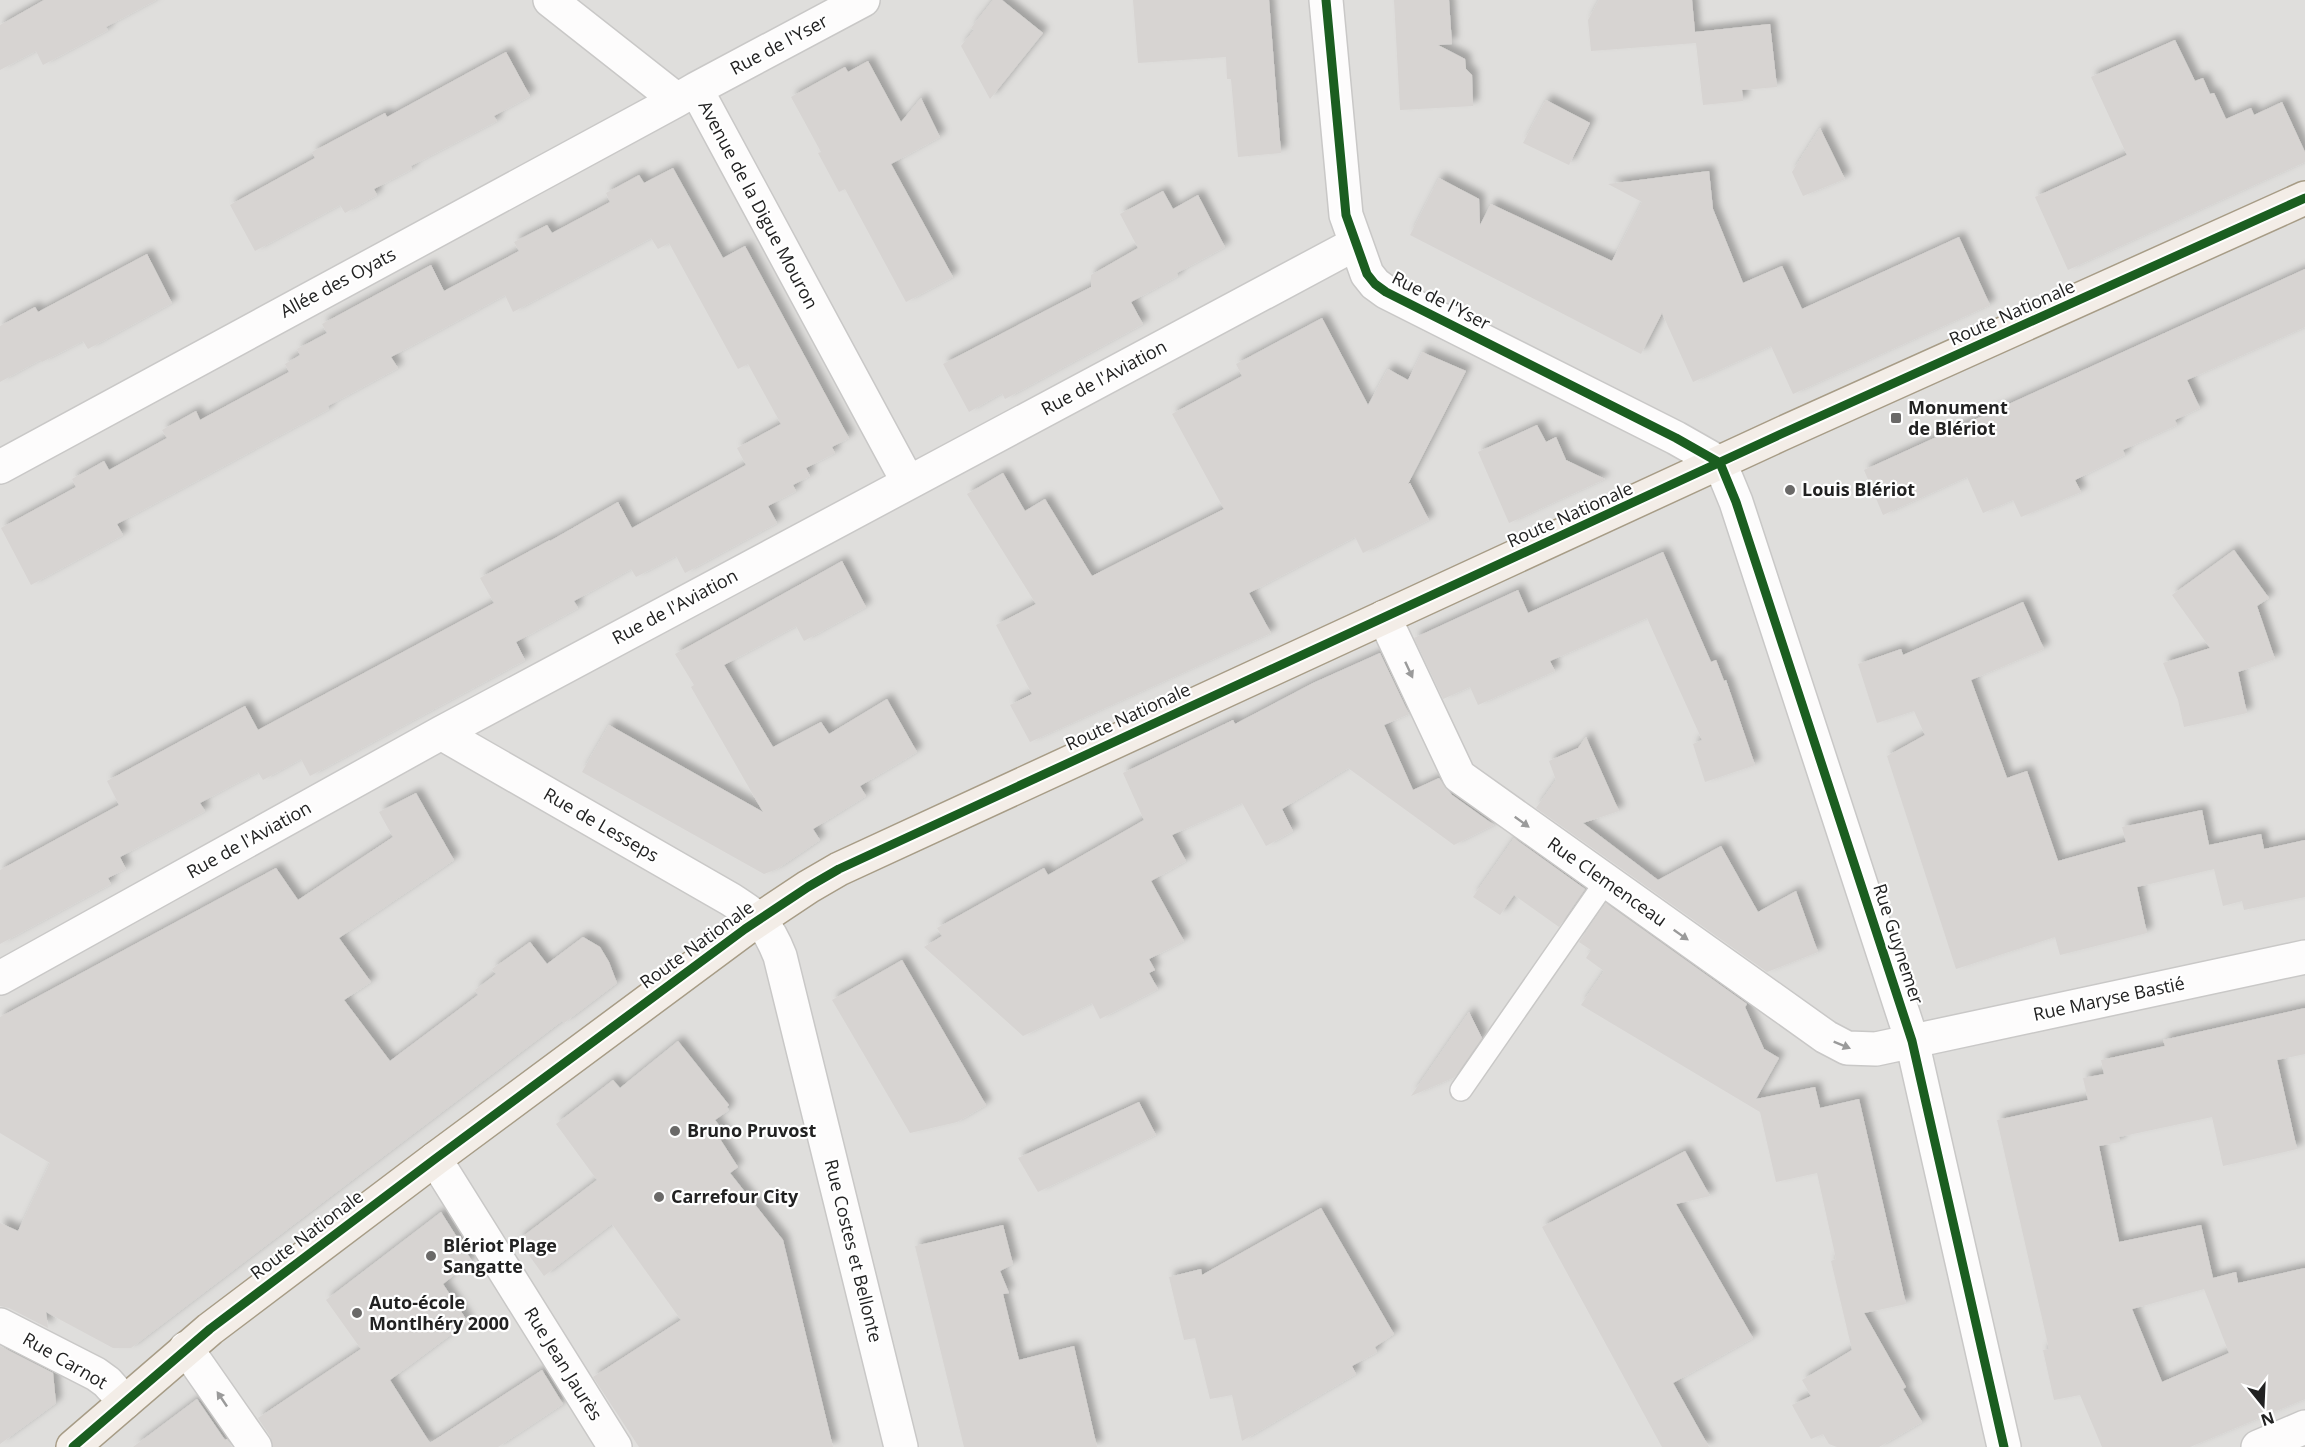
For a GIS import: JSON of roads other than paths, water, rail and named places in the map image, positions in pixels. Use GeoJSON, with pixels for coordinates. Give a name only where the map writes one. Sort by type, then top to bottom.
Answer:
{"type":"FeatureCollection","features":[{"type":"Feature","properties":{"kind":"main road","name":"Route Nationale"},"geometry":{"type":"LineString","coordinates":[[73,1447],[186,1348],[435,1159],[760,919],[808,887],[868,854],[1720,463],[2305,198]]}},
{"type":"Feature","properties":{"kind":"street","name":"Avenue de la Digue Mouron"},"geometry":{"type":"LineString","coordinates":[[550,0],[686,95],[908,482]]}},
{"type":"Feature","properties":{"kind":"street","name":"Rue de l'Yser"},"geometry":{"type":"LineString","coordinates":[[686,95],[863,0]]}},
{"type":"Feature","properties":{"kind":"street","name":"Rue de l'Yser"},"geometry":{"type":"LineString","coordinates":[[1326,0],[1344,199],[1355,244],[1367,274],[1374,284],[1677,438],[1720,463]]}},
{"type":"Feature","properties":{"kind":"street","name":"Allée des Oyats"},"geometry":{"type":"LineString","coordinates":[[0,467],[686,95]]}},
{"type":"Feature","properties":{"kind":"street","name":"Rue de l'Aviation"},"geometry":{"type":"LineString","coordinates":[[0,978],[441,733],[1355,244]]}},
{"type":"Feature","properties":{"kind":"street","name":"Rue Guynemer"},"geometry":{"type":"LineString","coordinates":[[1720,463],[1740,513],[1912,1041],[2004,1447]]}},
{"type":"Feature","properties":{"kind":"street","name":"Rue Clemenceau"},"geometry":{"type":"LineString","coordinates":[[1384,617],[1459,777],[1837,1044],[1847,1048],[1876,1049],[1912,1041]]}},
{"type":"Feature","properties":{"kind":"street","name":"Rue de Lesseps"},"geometry":{"type":"LineString","coordinates":[[441,733],[730,899],[760,919]]}},
{"type":"Feature","properties":{"kind":"street","name":"Rue Costes et Bellonte"},"geometry":{"type":"LineString","coordinates":[[760,919],[768,929],[780,956],[901,1447]]}},
{"type":"Feature","properties":{"kind":"street","name":"Rue Maryse Bastié"},"geometry":{"type":"LineString","coordinates":[[1912,1041],[2305,957]]}},
{"type":"Feature","properties":{"kind":"street","name":"Rue Jean Jaurès"},"geometry":{"type":"LineString","coordinates":[[435,1159],[615,1447]]}},
{"type":"Feature","properties":{"kind":"street","name":"Rue Carnot"},"geometry":{"type":"LineString","coordinates":[[0,1324],[96,1374],[107,1382],[125,1402]]}},
{"type":"Feature","properties":{"kind":"street"},"geometry":{"type":"LineString","coordinates":[[186,1348],[255,1447]]}},
{"type":"Feature","properties":{"kind":"street"},"geometry":{"type":"LineString","coordinates":[[2258,1447],[2305,1427]]}},
{"type":"Feature","properties":{"kind":"lane"},"geometry":{"type":"LineString","coordinates":[[1461,1090],[1606,882]]}},
{"type":"Feature","properties":{"kind":"place","name":"Monument de Blériot"},"geometry":{"type":"Point","coordinates":[1896,418]}},
{"type":"Feature","properties":{"kind":"place","name":"Louis Blériot"},"geometry":{"type":"Point","coordinates":[1790,490]}},
{"type":"Feature","properties":{"kind":"place","name":"Bruno Pruvost"},"geometry":{"type":"Point","coordinates":[675,1131]}},
{"type":"Feature","properties":{"kind":"place","name":"Carrefour City"},"geometry":{"type":"Point","coordinates":[659,1197]}},
{"type":"Feature","properties":{"kind":"place","name":"Blériot Plage Sangatte"},"geometry":{"type":"Point","coordinates":[431,1256]}},
{"type":"Feature","properties":{"kind":"place","name":"Auto-école Montlhéry 2000"},"geometry":{"type":"Point","coordinates":[357,1313]}}]}
